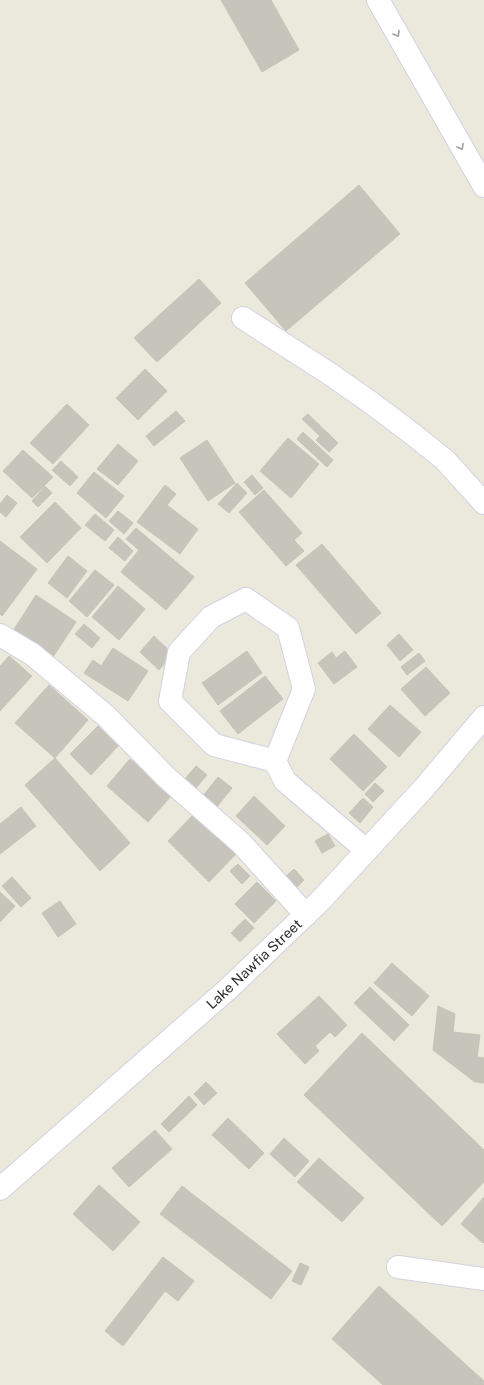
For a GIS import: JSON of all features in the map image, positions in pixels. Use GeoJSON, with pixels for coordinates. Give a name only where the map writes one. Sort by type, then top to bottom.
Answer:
{"type":"FeatureCollection","features":[{"type":"Feature","properties":{"kind":"street"},"geometry":{"type":"LineString","coordinates":[[378,0],[484,186]]}},
{"type":"Feature","properties":{"kind":"street"},"geometry":{"type":"LineString","coordinates":[[243,318],[330,374],[410,432],[445,460],[484,503]]}},
{"type":"Feature","properties":{"kind":"street"},"geometry":{"type":"LineString","coordinates":[[275,761],[214,745],[170,700],[179,652],[211,617],[246,599],[288,628],[304,689],[275,761],[285,781],[366,850]]}},
{"type":"Feature","properties":{"kind":"street"},"geometry":{"type":"LineString","coordinates":[[0,635],[32,654],[105,715],[166,778],[241,843],[306,915]]}},
{"type":"Feature","properties":{"kind":"street","name":"Lake Nawfia Street"},"geometry":{"type":"LineString","coordinates":[[0,1189],[228,990],[306,915],[424,788],[484,717]]}},
{"type":"Feature","properties":{"kind":"street"},"geometry":{"type":"LineString","coordinates":[[398,1266],[484,1279]]}},
{"type":"Feature","properties":{"kind":"building"},"geometry":{"type":"Polygon","coordinates":[[[221,0],[271,0],[299,50],[262,72],[221,0]]]}},
{"type":"Feature","properties":{"kind":"building"},"geometry":{"type":"Polygon","coordinates":[[[359,185],[400,234],[286,331],[245,283],[359,185]]]}},
{"type":"Feature","properties":{"kind":"building"},"geometry":{"type":"Polygon","coordinates":[[[199,279],[221,303],[157,362],[134,338],[199,279]]]}},
{"type":"Feature","properties":{"kind":"building"},"geometry":{"type":"Polygon","coordinates":[[[145,369],[167,391],[138,420],[116,398],[145,369]]]}},
{"type":"Feature","properties":{"kind":"building"},"geometry":{"type":"Polygon","coordinates":[[[67,404],[89,425],[53,464],[30,443],[67,404]]]}},
{"type":"Feature","properties":{"kind":"building"},"geometry":{"type":"Polygon","coordinates":[[[176,411],[185,421],[154,446],[146,436],[176,411]]]}},
{"type":"Feature","properties":{"kind":"building"},"geometry":{"type":"Polygon","coordinates":[[[308,414],[338,443],[329,452],[316,440],[320,436],[302,419],[308,414]]]}},
{"type":"Feature","properties":{"kind":"building"},"geometry":{"type":"Polygon","coordinates":[[[303,432],[333,460],[327,467],[297,439],[303,432]]]}},
{"type":"Feature","properties":{"kind":"building"},"geometry":{"type":"Polygon","coordinates":[[[288,438],[319,464],[291,498],[260,471],[288,438]]]}},
{"type":"Feature","properties":{"kind":"building"},"geometry":{"type":"Polygon","coordinates":[[[207,440],[235,483],[208,501],[180,458],[207,440]]]}},
{"type":"Feature","properties":{"kind":"building"},"geometry":{"type":"Polygon","coordinates":[[[118,444],[138,461],[118,485],[97,469],[118,444]]]}},
{"type":"Feature","properties":{"kind":"building"},"geometry":{"type":"Polygon","coordinates":[[[23,450],[53,477],[32,498],[3,471],[23,450]]]}},
{"type":"Feature","properties":{"kind":"building"},"geometry":{"type":"Polygon","coordinates":[[[61,461],[78,477],[70,486],[52,470],[61,461]]]}},
{"type":"Feature","properties":{"kind":"building"},"geometry":{"type":"Polygon","coordinates":[[[94,472],[124,496],[106,518],[77,493],[94,472]]]}},
{"type":"Feature","properties":{"kind":"building"},"geometry":{"type":"Polygon","coordinates":[[[252,475],[263,488],[255,495],[244,482],[252,475]]]}},
{"type":"Feature","properties":{"kind":"building"},"geometry":{"type":"Polygon","coordinates":[[[237,483],[247,493],[229,513],[218,504],[237,483]]]}},
{"type":"Feature","properties":{"kind":"building"},"geometry":{"type":"Polygon","coordinates":[[[165,485],[176,494],[167,505],[198,529],[180,554],[137,522],[165,485]]]}},
{"type":"Feature","properties":{"kind":"building"},"geometry":{"type":"Polygon","coordinates":[[[45,486],[52,493],[38,507],[32,501],[45,486]]]}},
{"type":"Feature","properties":{"kind":"building"},"geometry":{"type":"Polygon","coordinates":[[[264,490],[302,533],[294,540],[304,551],[286,566],[239,512],[264,490]]]}},
{"type":"Feature","properties":{"kind":"building"},"geometry":{"type":"Polygon","coordinates":[[[7,495],[17,503],[6,517],[0,512],[0,504],[7,495]]]}},
{"type":"Feature","properties":{"kind":"building"},"geometry":{"type":"Polygon","coordinates":[[[55,502],[81,528],[47,563],[20,537],[55,502]]]}},
{"type":"Feature","properties":{"kind":"building"},"geometry":{"type":"Polygon","coordinates":[[[118,511],[133,523],[124,534],[109,521],[118,511]]]}},
{"type":"Feature","properties":{"kind":"building"},"geometry":{"type":"Polygon","coordinates":[[[95,514],[114,530],[105,541],[85,525],[95,514]]]}},
{"type":"Feature","properties":{"kind":"building"},"geometry":{"type":"Polygon","coordinates":[[[136,528],[194,577],[166,610],[121,572],[139,550],[126,539],[136,528]]]}},
{"type":"Feature","properties":{"kind":"building"},"geometry":{"type":"Polygon","coordinates":[[[118,537],[133,551],[125,561],[109,548],[118,537]]]}},
{"type":"Feature","properties":{"kind":"building"},"geometry":{"type":"Polygon","coordinates":[[[0,541],[37,569],[2,616],[0,614],[0,541]]]}},
{"type":"Feature","properties":{"kind":"building"},"geometry":{"type":"Polygon","coordinates":[[[322,544],[381,613],[356,634],[296,565],[322,544]]]}},
{"type":"Feature","properties":{"kind":"building"},"geometry":{"type":"Polygon","coordinates":[[[68,556],[87,571],[67,598],[48,583],[68,556]]]}},
{"type":"Feature","properties":{"kind":"building"},"geometry":{"type":"Polygon","coordinates":[[[95,570],[114,585],[87,617],[69,601],[95,570]]]}},
{"type":"Feature","properties":{"kind":"building"},"geometry":{"type":"Polygon","coordinates":[[[118,586],[145,609],[119,640],[92,617],[118,586]]]}},
{"type":"Feature","properties":{"kind":"building"},"geometry":{"type":"Polygon","coordinates":[[[36,595],[76,622],[53,657],[13,631],[36,595]]]}},
{"type":"Feature","properties":{"kind":"building"},"geometry":{"type":"Polygon","coordinates":[[[84,624],[100,638],[92,648],[75,634],[84,624]]]}},
{"type":"Feature","properties":{"kind":"building"},"geometry":{"type":"Polygon","coordinates":[[[399,634],[413,650],[400,661],[387,645],[399,634]]]}},
{"type":"Feature","properties":{"kind":"building"},"geometry":{"type":"Polygon","coordinates":[[[154,636],[173,654],[159,670],[140,652],[154,636]]]}},
{"type":"Feature","properties":{"kind":"building"},"geometry":{"type":"Polygon","coordinates":[[[113,648],[148,671],[128,701],[84,673],[93,660],[101,666],[113,648]]]}},
{"type":"Feature","properties":{"kind":"building"},"geometry":{"type":"Polygon","coordinates":[[[247,651],[262,673],[218,705],[202,683],[247,651]]]}},
{"type":"Feature","properties":{"kind":"building"},"geometry":{"type":"Polygon","coordinates":[[[345,651],[357,667],[334,684],[318,663],[332,652],[336,658],[345,651]]]}},
{"type":"Feature","properties":{"kind":"building"},"geometry":{"type":"Polygon","coordinates":[[[419,653],[425,661],[407,675],[401,667],[419,653]]]}},
{"type":"Feature","properties":{"kind":"building"},"geometry":{"type":"Polygon","coordinates":[[[9,656],[32,676],[0,711],[0,666],[9,656]]]}},
{"type":"Feature","properties":{"kind":"building"},"geometry":{"type":"Polygon","coordinates":[[[426,667],[450,693],[425,716],[401,689],[426,667]]]}},
{"type":"Feature","properties":{"kind":"building"},"geometry":{"type":"Polygon","coordinates":[[[265,676],[283,699],[238,734],[220,711],[265,676]]]}},
{"type":"Feature","properties":{"kind":"building"},"geometry":{"type":"Polygon","coordinates":[[[49,685],[88,720],[55,758],[15,723],[49,685]]]}},
{"type":"Feature","properties":{"kind":"building"},"geometry":{"type":"Polygon","coordinates":[[[390,705],[421,732],[399,757],[368,729],[390,705]]]}},
{"type":"Feature","properties":{"kind":"building"},"geometry":{"type":"Polygon","coordinates":[[[98,726],[118,746],[91,775],[70,754],[98,726]]]}},
{"type":"Feature","properties":{"kind":"building"},"geometry":{"type":"Polygon","coordinates":[[[354,734],[387,767],[363,791],[330,759],[354,734]]]}},
{"type":"Feature","properties":{"kind":"building"},"geometry":{"type":"Polygon","coordinates":[[[55,758],[130,843],[100,871],[25,785],[55,758]]]}},
{"type":"Feature","properties":{"kind":"building"},"geometry":{"type":"Polygon","coordinates":[[[130,759],[172,795],[148,822],[107,786],[130,759]]]}},
{"type":"Feature","properties":{"kind":"building"},"geometry":{"type":"Polygon","coordinates":[[[196,766],[207,775],[191,794],[180,785],[196,766]]]}},
{"type":"Feature","properties":{"kind":"building"},"geometry":{"type":"Polygon","coordinates":[[[218,777],[232,788],[212,813],[198,802],[218,777]]]}},
{"type":"Feature","properties":{"kind":"building"},"geometry":{"type":"Polygon","coordinates":[[[375,783],[384,791],[373,802],[365,794],[375,783]]]}},
{"type":"Feature","properties":{"kind":"building"},"geometry":{"type":"Polygon","coordinates":[[[254,796],[285,826],[267,845],[236,816],[254,796]]]}},
{"type":"Feature","properties":{"kind":"building"},"geometry":{"type":"Polygon","coordinates":[[[363,798],[373,807],[360,823],[349,813],[363,798]]]}},
{"type":"Feature","properties":{"kind":"building"},"geometry":{"type":"Polygon","coordinates":[[[21,807],[36,826],[0,854],[0,824],[21,807]]]}},
{"type":"Feature","properties":{"kind":"building"},"geometry":{"type":"Polygon","coordinates":[[[194,814],[236,854],[209,882],[168,841],[194,814]]]}},
{"type":"Feature","properties":{"kind":"building"},"geometry":{"type":"Polygon","coordinates":[[[328,834],[335,846],[322,853],[315,841],[328,834]]]}},
{"type":"Feature","properties":{"kind":"building"},"geometry":{"type":"Polygon","coordinates":[[[238,864],[250,876],[242,884],[230,871],[238,864]]]}},
{"type":"Feature","properties":{"kind":"building"},"geometry":{"type":"Polygon","coordinates":[[[294,869],[304,880],[295,889],[284,878],[294,869]]]}},
{"type":"Feature","properties":{"kind":"building"},"geometry":{"type":"Polygon","coordinates":[[[12,877],[31,898],[21,907],[2,886],[12,877]]]}},
{"type":"Feature","properties":{"kind":"building"},"geometry":{"type":"Polygon","coordinates":[[[257,882],[276,901],[254,923],[235,904],[257,882]]]}},
{"type":"Feature","properties":{"kind":"building"},"geometry":{"type":"Polygon","coordinates":[[[0,892],[15,906],[0,922],[0,892]]]}},
{"type":"Feature","properties":{"kind":"building"},"geometry":{"type":"Polygon","coordinates":[[[60,901],[76,924],[58,937],[42,913],[60,901]]]}},
{"type":"Feature","properties":{"kind":"building"},"geometry":{"type":"Polygon","coordinates":[[[245,919],[254,928],[240,942],[231,933],[245,919]]]}},
{"type":"Feature","properties":{"kind":"building"},"geometry":{"type":"Polygon","coordinates":[[[392,963],[429,996],[412,1016],[374,983],[392,963]]]}},
{"type":"Feature","properties":{"kind":"building"},"geometry":{"type":"Polygon","coordinates":[[[370,987],[409,1025],[394,1041],[354,1003],[370,987]]]}},
{"type":"Feature","properties":{"kind":"building"},"geometry":{"type":"Polygon","coordinates":[[[319,996],[347,1025],[335,1037],[330,1032],[315,1046],[319,1051],[305,1064],[277,1034],[319,996]]]}},
{"type":"Feature","properties":{"kind":"building"},"geometry":{"type":"Polygon","coordinates":[[[438,1006],[455,1014],[453,1032],[480,1035],[477,1057],[484,1058],[484,1083],[475,1082],[433,1050],[438,1006]]]}},
{"type":"Feature","properties":{"kind":"building"},"geometry":{"type":"Polygon","coordinates":[[[362,1033],[484,1150],[484,1182],[442,1226],[304,1095],[362,1033]]]}},
{"type":"Feature","properties":{"kind":"building"},"geometry":{"type":"Polygon","coordinates":[[[206,1082],[217,1093],[204,1105],[194,1094],[206,1082]]]}},
{"type":"Feature","properties":{"kind":"building"},"geometry":{"type":"Polygon","coordinates":[[[189,1096],[197,1105],[169,1132],[161,1124],[189,1096]]]}},
{"type":"Feature","properties":{"kind":"building"},"geometry":{"type":"Polygon","coordinates":[[[228,1118],[264,1153],[249,1169],[212,1135],[228,1118]]]}},
{"type":"Feature","properties":{"kind":"building"},"geometry":{"type":"Polygon","coordinates":[[[155,1130],[172,1149],[129,1187],[112,1168],[155,1130]]]}},
{"type":"Feature","properties":{"kind":"building"},"geometry":{"type":"Polygon","coordinates":[[[284,1138],[309,1161],[295,1177],[270,1154],[284,1138]]]}},
{"type":"Feature","properties":{"kind":"building"},"geometry":{"type":"Polygon","coordinates":[[[319,1158],[364,1198],[342,1222],[297,1182],[319,1158]]]}},
{"type":"Feature","properties":{"kind":"building"},"geometry":{"type":"Polygon","coordinates":[[[99,1185],[140,1222],[113,1251],[73,1214],[99,1185]]]}},
{"type":"Feature","properties":{"kind":"building"},"geometry":{"type":"Polygon","coordinates":[[[182,1186],[292,1271],[271,1299],[160,1214],[182,1186]]]}},
{"type":"Feature","properties":{"kind":"building"},"geometry":{"type":"Polygon","coordinates":[[[484,1197],[484,1242],[483,1243],[461,1224],[484,1197]]]}},
{"type":"Feature","properties":{"kind":"building"},"geometry":{"type":"Polygon","coordinates":[[[163,1257],[194,1281],[178,1301],[165,1291],[123,1346],[105,1331],[163,1257]]]}},
{"type":"Feature","properties":{"kind":"building"},"geometry":{"type":"Polygon","coordinates":[[[300,1263],[309,1267],[301,1285],[292,1281],[300,1263]]]}},
{"type":"Feature","properties":{"kind":"building"},"geometry":{"type":"Polygon","coordinates":[[[379,1286],[484,1381],[484,1385],[383,1385],[332,1339],[379,1286]]]}}]}
